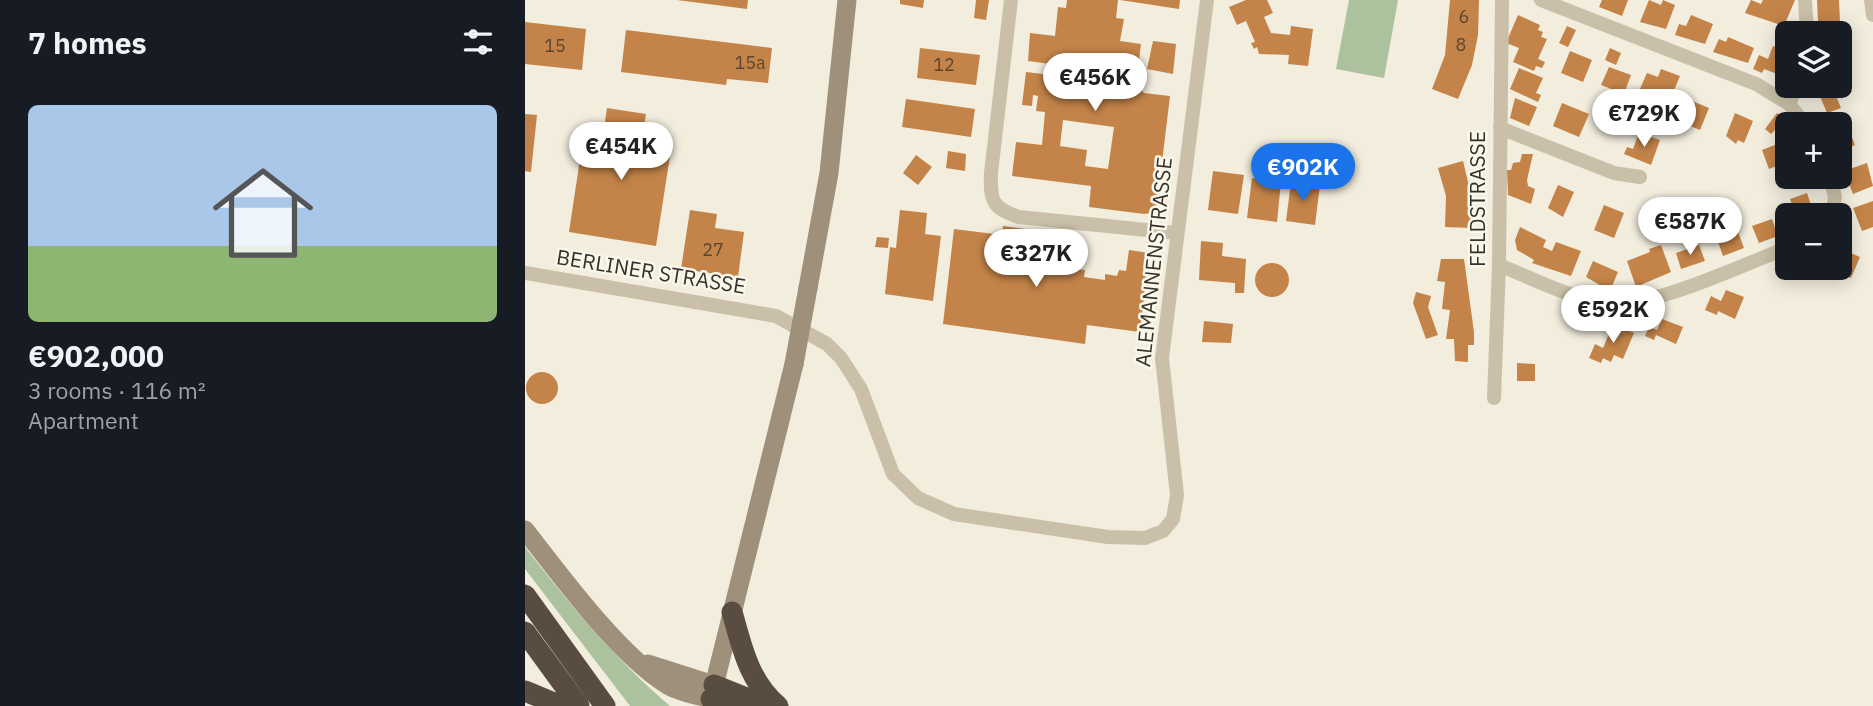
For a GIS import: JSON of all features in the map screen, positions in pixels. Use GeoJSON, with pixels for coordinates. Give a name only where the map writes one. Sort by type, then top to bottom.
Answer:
{"type":"FeatureCollection","features":[{"type":"Feature","properties":{"kind":"highway"},"geometry":{"type":"LineString","coordinates":[[525,595],[605,706]]}},
{"type":"Feature","properties":{"kind":"highway"},"geometry":{"type":"LineString","coordinates":[[732,612],[747,665],[757,684],[778,706]]}},
{"type":"Feature","properties":{"kind":"highway"},"geometry":{"type":"LineString","coordinates":[[525,632],[579,706]]}},
{"type":"Feature","properties":{"kind":"highway"},"geometry":{"type":"LineString","coordinates":[[525,691],[561,706]]}},
{"type":"Feature","properties":{"kind":"highway"},"geometry":{"type":"LineString","coordinates":[[712,697],[732,706]]}},
{"type":"Feature","properties":{"kind":"highway"},"geometry":{"type":"LineString","coordinates":[[712,697],[767,706]]}},
{"type":"Feature","properties":{"kind":"main road"},"geometry":{"type":"LineString","coordinates":[[712,697],[794,365],[829,173],[846,0]]}},
{"type":"Feature","properties":{"kind":"main road"},"geometry":{"type":"LineString","coordinates":[[525,530],[574,592],[637,660],[667,685],[684,706]]}},
{"type":"Feature","properties":{"kind":"main road"},"geometry":{"type":"LineString","coordinates":[[637,660],[712,697]]}},
{"type":"Feature","properties":{"kind":"main road"},"geometry":{"type":"LineString","coordinates":[[667,685],[712,697]]}},
{"type":"Feature","properties":{"kind":"street"},"geometry":{"type":"LineString","coordinates":[[1011,0],[991,173],[990,193],[994,202],[1002,211],[1019,217],[1176,233]]}},
{"type":"Feature","properties":{"kind":"street","name":"ALEMANNENSTRASSE"},"geometry":{"type":"LineString","coordinates":[[770,314],[827,344],[841,358],[861,389],[893,474],[918,498],[954,514],[1108,537],[1145,538],[1163,531],[1173,519],[1177,495],[1161,358],[1207,0]]}},
{"type":"Feature","properties":{"kind":"street","name":"FELDSTRASSE"},"geometry":{"type":"LineString","coordinates":[[1494,398],[1499,265],[1502,0]]}},
{"type":"Feature","properties":{"kind":"street"},"geometry":{"type":"LineString","coordinates":[[1541,0],[1738,76],[1789,103],[1796,112]]}},
{"type":"Feature","properties":{"kind":"street"},"geometry":{"type":"LineString","coordinates":[[1805,0],[1806,21]]}},
{"type":"Feature","properties":{"kind":"street"},"geometry":{"type":"LineString","coordinates":[[1871,0],[1873,15]]}},
{"type":"Feature","properties":{"kind":"street"},"geometry":{"type":"LineString","coordinates":[[1789,103],[1791,98]]}},
{"type":"Feature","properties":{"kind":"street"},"geometry":{"type":"LineString","coordinates":[[1500,128],[1614,173],[1640,177]]}},
{"type":"Feature","properties":{"kind":"street"},"geometry":{"type":"LineString","coordinates":[[1499,265],[1577,296],[1612,303],[1665,294],[1775,252]]}},
{"type":"Feature","properties":{"kind":"street","name":"BERLINER STRASSE"},"geometry":{"type":"LineString","coordinates":[[525,273],[770,314]]}},
{"type":"Feature","properties":{"kind":"green space"},"geometry":{"type":"Polygon","coordinates":[[[1349,0],[1398,0],[1384,78],[1336,69],[1349,0]]]}},
{"type":"Feature","properties":{"kind":"green space"},"geometry":{"type":"Polygon","coordinates":[[[525,547],[593,630],[670,706],[630,706],[525,569],[525,547]]]}},
{"type":"Feature","properties":{"kind":"building"},"geometry":{"type":"Polygon","coordinates":[[[677,0],[748,0],[747,9],[677,0]]]}},
{"type":"Feature","properties":{"kind":"building"},"geometry":{"type":"Polygon","coordinates":[[[900,0],[924,0],[923,8],[900,4],[900,0]]]}},
{"type":"Feature","properties":{"kind":"building"},"geometry":{"type":"Polygon","coordinates":[[[976,0],[989,0],[986,20],[974,18],[976,0]]]}},
{"type":"Feature","properties":{"kind":"building"},"geometry":{"type":"Polygon","coordinates":[[[1067,0],[1118,0],[1116,18],[1124,19],[1120,41],[1141,44],[1136,85],[1144,93],[1170,96],[1156,212],[1144,214],[1089,207],[1091,186],[1012,176],[1016,142],[1042,145],[1045,112],[1036,111],[1038,96],[1033,95],[1032,106],[1022,105],[1026,72],[1075,78],[1075,85],[1131,92],[1126,85],[1108,82],[1109,72],[1028,61],[1030,33],[1055,36],[1058,7],[1066,8],[1067,0]],[[1063,120],[1060,146],[1087,150],[1085,166],[1108,169],[1114,127],[1063,120]]]}},
{"type":"Feature","properties":{"kind":"building"},"geometry":{"type":"Polygon","coordinates":[[[1120,0],[1180,0],[1179,9],[1120,0]]]}},
{"type":"Feature","properties":{"kind":"building"},"geometry":{"type":"Polygon","coordinates":[[[1246,0],[1267,0],[1273,13],[1264,17],[1271,33],[1290,35],[1291,26],[1313,29],[1308,66],[1288,64],[1289,55],[1259,54],[1257,47],[1254,49],[1251,43],[1255,42],[1246,21],[1237,25],[1229,7],[1246,0]]]}},
{"type":"Feature","properties":{"kind":"building"},"geometry":{"type":"Polygon","coordinates":[[[1450,0],[1479,0],[1478,35],[1472,65],[1458,99],[1432,89],[1445,55],[1450,0]]]}},
{"type":"Feature","properties":{"kind":"building"},"geometry":{"type":"Polygon","coordinates":[[[1602,0],[1628,0],[1622,16],[1599,7],[1602,0]]]}},
{"type":"Feature","properties":{"kind":"building"},"geometry":{"type":"Polygon","coordinates":[[[1649,0],[1661,5],[1663,0],[1675,5],[1666,29],[1640,22],[1649,0]]]}},
{"type":"Feature","properties":{"kind":"building"},"geometry":{"type":"Polygon","coordinates":[[[1751,0],[1761,4],[1763,0],[1795,0],[1786,21],[1775,23],[1745,13],[1751,0]]]}},
{"type":"Feature","properties":{"kind":"building"},"geometry":{"type":"Polygon","coordinates":[[[1817,0],[1839,0],[1840,21],[1818,21],[1817,0]]]}},
{"type":"Feature","properties":{"kind":"building"},"geometry":{"type":"Polygon","coordinates":[[[1518,15],[1540,25],[1538,30],[1543,32],[1541,37],[1547,39],[1538,59],[1545,62],[1542,68],[1536,66],[1534,71],[1513,62],[1519,48],[1506,43],[1518,15]]]}},
{"type":"Feature","properties":{"kind":"building"},"geometry":{"type":"Polygon","coordinates":[[[1691,15],[1713,24],[1705,44],[1675,35],[1679,24],[1686,26],[1691,15]]]}},
{"type":"Feature","properties":{"kind":"building"},"geometry":{"type":"Polygon","coordinates":[[[525,22],[586,29],[582,70],[525,64],[525,22]]]}},
{"type":"Feature","properties":{"kind":"building"},"geometry":{"type":"Polygon","coordinates":[[[1567,26],[1576,30],[1568,47],[1559,43],[1567,26]]]}},
{"type":"Feature","properties":{"kind":"building"},"geometry":{"type":"Polygon","coordinates":[[[626,30],[772,48],[768,83],[727,79],[726,85],[621,72],[626,30]]]}},
{"type":"Feature","properties":{"kind":"building"},"geometry":{"type":"Polygon","coordinates":[[[1728,37],[1754,48],[1748,63],[1713,52],[1719,39],[1726,42],[1728,37]]]}},
{"type":"Feature","properties":{"kind":"building"},"geometry":{"type":"Polygon","coordinates":[[[1153,41],[1176,44],[1173,74],[1147,69],[1153,41]]]}},
{"type":"Feature","properties":{"kind":"building"},"geometry":{"type":"Polygon","coordinates":[[[1773,46],[1775,47],[1775,73],[1764,69],[1762,73],[1753,69],[1759,55],[1768,59],[1773,46]]]}},
{"type":"Feature","properties":{"kind":"building"},"geometry":{"type":"Polygon","coordinates":[[[920,48],[980,55],[976,85],[917,78],[920,48]]]}},
{"type":"Feature","properties":{"kind":"building"},"geometry":{"type":"Polygon","coordinates":[[[1610,48],[1621,53],[1616,65],[1605,60],[1610,48]]]}},
{"type":"Feature","properties":{"kind":"building"},"geometry":{"type":"Polygon","coordinates":[[[1570,51],[1592,60],[1583,82],[1561,73],[1570,51]]]}},
{"type":"Feature","properties":{"kind":"building"},"geometry":{"type":"Polygon","coordinates":[[[1609,67],[1631,75],[1624,94],[1601,85],[1609,67]]]}},
{"type":"Feature","properties":{"kind":"building"},"geometry":{"type":"Polygon","coordinates":[[[1519,68],[1543,78],[1536,93],[1541,95],[1538,102],[1510,89],[1519,68]]]}},
{"type":"Feature","properties":{"kind":"building"},"geometry":{"type":"Polygon","coordinates":[[[1661,69],[1680,76],[1670,100],[1639,91],[1647,73],[1658,77],[1661,69]]]}},
{"type":"Feature","properties":{"kind":"building"},"geometry":{"type":"Polygon","coordinates":[[[1515,98],[1537,107],[1529,126],[1510,118],[1515,98]]]}},
{"type":"Feature","properties":{"kind":"building"},"geometry":{"type":"Polygon","coordinates":[[[1685,98],[1709,108],[1700,130],[1676,120],[1685,98]]]}},
{"type":"Feature","properties":{"kind":"building"},"geometry":{"type":"Polygon","coordinates":[[[1821,98],[1837,98],[1841,108],[1827,112],[1821,98]]]}},
{"type":"Feature","properties":{"kind":"building"},"geometry":{"type":"Polygon","coordinates":[[[906,99],[975,109],[971,137],[902,127],[906,99]]]}},
{"type":"Feature","properties":{"kind":"building"},"geometry":{"type":"Polygon","coordinates":[[[1562,103],[1589,114],[1579,137],[1553,126],[1562,103]]]}},
{"type":"Feature","properties":{"kind":"building"},"geometry":{"type":"Polygon","coordinates":[[[607,108],[646,114],[642,138],[672,143],[656,246],[569,232],[583,139],[602,142],[607,108]]]}},
{"type":"Feature","properties":{"kind":"building"},"geometry":{"type":"Polygon","coordinates":[[[1735,113],[1753,121],[1744,143],[1738,140],[1736,144],[1726,136],[1735,113]]]}},
{"type":"Feature","properties":{"kind":"building"},"geometry":{"type":"Polygon","coordinates":[[[525,114],[537,115],[531,172],[525,171],[525,114]]]}},
{"type":"Feature","properties":{"kind":"building"},"geometry":{"type":"Polygon","coordinates":[[[1775,116],[1775,130],[1771,134],[1765,129],[1775,116]]]}},
{"type":"Feature","properties":{"kind":"building"},"geometry":{"type":"Polygon","coordinates":[[[1639,133],[1660,140],[1651,165],[1624,154],[1627,147],[1633,149],[1639,133]]]}},
{"type":"Feature","properties":{"kind":"building"},"geometry":{"type":"Polygon","coordinates":[[[1775,145],[1775,167],[1769,169],[1762,150],[1775,145]]]}},
{"type":"Feature","properties":{"kind":"building"},"geometry":{"type":"Polygon","coordinates":[[[948,151],[966,154],[965,171],[946,168],[948,151]]]}},
{"type":"Feature","properties":{"kind":"building"},"geometry":{"type":"Polygon","coordinates":[[[1522,154],[1533,154],[1527,180],[1528,186],[1535,189],[1531,204],[1508,195],[1507,170],[1511,170],[1513,163],[1520,162],[1522,154]]]}},
{"type":"Feature","properties":{"kind":"building"},"geometry":{"type":"Polygon","coordinates":[[[916,155],[932,167],[918,185],[903,173],[916,155]]]}},
{"type":"Feature","properties":{"kind":"building"},"geometry":{"type":"Polygon","coordinates":[[[1463,161],[1471,194],[1471,228],[1445,227],[1446,196],[1438,168],[1463,161]]]}},
{"type":"Feature","properties":{"kind":"building"},"geometry":{"type":"Polygon","coordinates":[[[1867,163],[1873,186],[1853,194],[1852,168],[1867,163]]]}},
{"type":"Feature","properties":{"kind":"building"},"geometry":{"type":"Polygon","coordinates":[[[1213,171],[1244,175],[1238,214],[1208,210],[1213,171]]]}},
{"type":"Feature","properties":{"kind":"building"},"geometry":{"type":"Polygon","coordinates":[[[1252,178],[1281,182],[1277,222],[1247,218],[1252,178]]]}},
{"type":"Feature","properties":{"kind":"building"},"geometry":{"type":"Polygon","coordinates":[[[1291,182],[1320,185],[1315,225],[1286,221],[1291,182]]]}},
{"type":"Feature","properties":{"kind":"building"},"geometry":{"type":"Polygon","coordinates":[[[1558,185],[1574,192],[1563,217],[1548,208],[1558,185]]]}},
{"type":"Feature","properties":{"kind":"building"},"geometry":{"type":"Polygon","coordinates":[[[1807,193],[1810,203],[1792,203],[1790,199],[1807,193]]]}},
{"type":"Feature","properties":{"kind":"building"},"geometry":{"type":"Polygon","coordinates":[[[1658,200],[1668,227],[1647,234],[1641,219],[1644,205],[1658,200]]]}},
{"type":"Feature","properties":{"kind":"building"},"geometry":{"type":"Polygon","coordinates":[[[1873,201],[1873,227],[1862,231],[1853,208],[1873,201]]]}},
{"type":"Feature","properties":{"kind":"building"},"geometry":{"type":"Polygon","coordinates":[[[1604,205],[1624,213],[1614,238],[1594,230],[1604,205]]]}},
{"type":"Feature","properties":{"kind":"building"},"geometry":{"type":"Polygon","coordinates":[[[690,210],[717,214],[715,228],[744,232],[738,277],[681,269],[690,210]]]}},
{"type":"Feature","properties":{"kind":"building"},"geometry":{"type":"Polygon","coordinates":[[[900,210],[927,213],[925,234],[941,236],[933,301],[885,294],[890,247],[896,248],[900,210]]]}},
{"type":"Feature","properties":{"kind":"building"},"geometry":{"type":"Polygon","coordinates":[[[1772,219],[1775,237],[1759,243],[1752,226],[1772,219]]]}},
{"type":"Feature","properties":{"kind":"building"},"geometry":{"type":"Polygon","coordinates":[[[1003,226],[1047,232],[1043,266],[1085,270],[1084,277],[1105,280],[1105,274],[1117,276],[1119,270],[1126,271],[1129,250],[1149,253],[1140,332],[1087,325],[1085,344],[943,324],[954,229],[1002,235],[1003,226]]]}},
{"type":"Feature","properties":{"kind":"building"},"geometry":{"type":"Polygon","coordinates":[[[1520,227],[1546,240],[1543,247],[1552,251],[1556,242],[1581,251],[1571,276],[1532,263],[1534,260],[1517,250],[1515,240],[1520,227]]]}},
{"type":"Feature","properties":{"kind":"building"},"geometry":{"type":"Polygon","coordinates":[[[1738,232],[1744,248],[1723,256],[1717,239],[1738,232]]]}},
{"type":"Feature","properties":{"kind":"building"},"geometry":{"type":"Polygon","coordinates":[[[877,237],[889,238],[888,248],[875,247],[877,237]]]}},
{"type":"Feature","properties":{"kind":"building"},"geometry":{"type":"Polygon","coordinates":[[[1201,241],[1223,243],[1222,256],[1246,259],[1244,293],[1235,293],[1235,283],[1199,280],[1201,241]]]}},
{"type":"Feature","properties":{"kind":"building"},"geometry":{"type":"Polygon","coordinates":[[[1661,245],[1671,272],[1636,287],[1627,261],[1661,245]]]}},
{"type":"Feature","properties":{"kind":"building"},"geometry":{"type":"Polygon","coordinates":[[[1699,245],[1705,261],[1681,269],[1676,253],[1699,245]]]}},
{"type":"Feature","properties":{"kind":"building"},"geometry":{"type":"Polygon","coordinates":[[[1852,254],[1860,257],[1852,276],[1852,254]]]}},
{"type":"Feature","properties":{"kind":"building"},"geometry":{"type":"Polygon","coordinates":[[[1441,259],[1464,259],[1474,332],[1474,345],[1468,345],[1468,362],[1455,361],[1454,339],[1446,339],[1450,310],[1442,309],[1445,282],[1437,281],[1441,259]]]}},
{"type":"Feature","properties":{"kind":"building"},"geometry":{"type":"Polygon","coordinates":[[[1593,261],[1618,272],[1610,291],[1586,277],[1593,261]]]}},
{"type":"Feature","properties":{"kind":"building"},"geometry":{"type":"Polygon","coordinates":[[[1272,263],[1284,268],[1289,280],[1284,292],[1272,297],[1260,292],[1255,280],[1260,268],[1272,263]]]}},
{"type":"Feature","properties":{"kind":"building"},"geometry":{"type":"Polygon","coordinates":[[[1726,290],[1744,297],[1735,319],[1718,311],[1717,315],[1705,310],[1711,296],[1721,301],[1726,290]]]}},
{"type":"Feature","properties":{"kind":"building"},"geometry":{"type":"Polygon","coordinates":[[[1416,292],[1431,296],[1428,307],[1438,335],[1426,339],[1413,303],[1416,292]]]}},
{"type":"Feature","properties":{"kind":"building"},"geometry":{"type":"Polygon","coordinates":[[[1662,319],[1683,327],[1676,344],[1656,335],[1654,340],[1645,336],[1649,327],[1657,330],[1662,319]]]}},
{"type":"Feature","properties":{"kind":"building"},"geometry":{"type":"Polygon","coordinates":[[[1204,321],[1233,324],[1231,343],[1202,342],[1204,321]]]}},
{"type":"Feature","properties":{"kind":"building"},"geometry":{"type":"Polygon","coordinates":[[[1613,324],[1634,333],[1623,359],[1614,355],[1611,362],[1603,358],[1601,363],[1589,358],[1595,344],[1603,348],[1613,324]]]}},
{"type":"Feature","properties":{"kind":"building"},"geometry":{"type":"Polygon","coordinates":[[[1517,363],[1535,364],[1535,381],[1517,381],[1517,363]]]}},
{"type":"Feature","properties":{"kind":"building"},"geometry":{"type":"Polygon","coordinates":[[[542,372],[553,377],[558,388],[553,399],[542,404],[531,399],[526,388],[531,377],[542,372]]]}}]}
